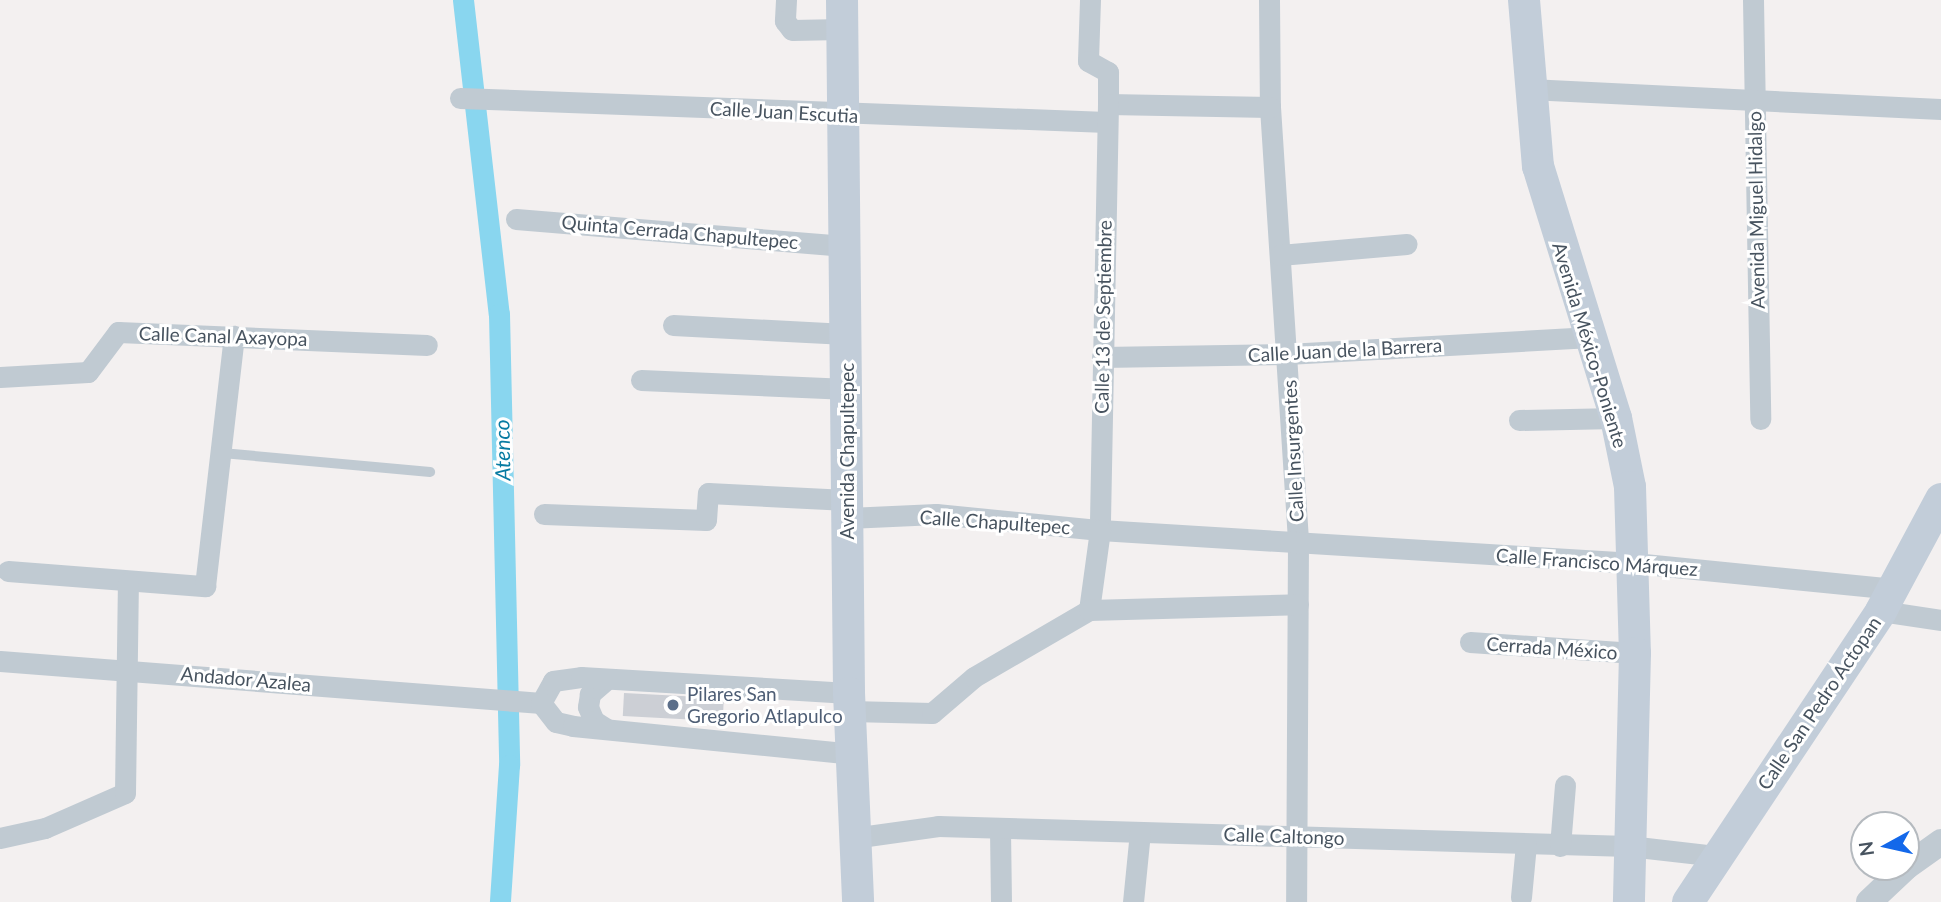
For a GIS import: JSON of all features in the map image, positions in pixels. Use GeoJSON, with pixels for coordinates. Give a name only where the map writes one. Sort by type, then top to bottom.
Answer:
{"type":"FeatureCollection","features":[{"type":"Feature","properties":{"kind":"main road","name":"Avenida México-Poniente"},"geometry":{"type":"LineString","coordinates":[[1524,0],[1530,89],[1544,193],[1587,337],[1616,418],[1630,487],[1635,653],[1629,902]]}},
{"type":"Feature","properties":{"kind":"main road","name":"Avenida Chapultepec"},"geometry":{"type":"LineString","coordinates":[[842,15],[848,389],[849,702],[853,838],[858,902]]}},
{"type":"Feature","properties":{"kind":"main road","name":"Calle San Pedro Actopan"},"geometry":{"type":"LineString","coordinates":[[1688,902],[1888,600],[1941,499]]}},
{"type":"Feature","properties":{"kind":"street"},"geometry":{"type":"LineString","coordinates":[[786,0],[785,21],[792,30],[842,15]]}},
{"type":"Feature","properties":{"kind":"street","name":"Calle 13 de Septiembre"},"geometry":{"type":"LineString","coordinates":[[1089,610],[1100,530],[1107,113],[1107,69],[1088,61],[1090,0]]}},
{"type":"Feature","properties":{"kind":"street","name":"Calle Insurgentes"},"geometry":{"type":"LineString","coordinates":[[1269,0],[1269,107],[1298,541],[1300,836],[1296,902]]}},
{"type":"Feature","properties":{"kind":"street","name":"Avenida Miguel Hidalgo"},"geometry":{"type":"LineString","coordinates":[[1753,0],[1760,419]]}},
{"type":"Feature","properties":{"kind":"street"},"geometry":{"type":"LineString","coordinates":[[1530,89],[1941,108]]}},
{"type":"Feature","properties":{"kind":"street","name":"Calle Juan Escutia"},"geometry":{"type":"LineString","coordinates":[[460,98],[843,115],[1107,113]]}},
{"type":"Feature","properties":{"kind":"street"},"geometry":{"type":"LineString","coordinates":[[1107,113],[1269,107]]}},
{"type":"Feature","properties":{"kind":"street","name":"Quinta Cerrada Chapultepec"},"geometry":{"type":"LineString","coordinates":[[516,219],[845,246]]}},
{"type":"Feature","properties":{"kind":"street"},"geometry":{"type":"LineString","coordinates":[[1280,255],[1407,244]]}},
{"type":"Feature","properties":{"kind":"street"},"geometry":{"type":"LineString","coordinates":[[673,325],[846,334]]}},
{"type":"Feature","properties":{"kind":"street","name":"Calle Canal Axayopa"},"geometry":{"type":"LineString","coordinates":[[0,377],[88,372],[118,331],[427,345]]}},
{"type":"Feature","properties":{"kind":"street"},"geometry":{"type":"LineString","coordinates":[[8,571],[128,583],[205,586],[234,336]]}},
{"type":"Feature","properties":{"kind":"street","name":"Calle Juan de la Barrera"},"geometry":{"type":"LineString","coordinates":[[1102,357],[1287,354],[1587,337]]}},
{"type":"Feature","properties":{"kind":"street"},"geometry":{"type":"LineString","coordinates":[[641,380],[848,389]]}},
{"type":"Feature","properties":{"kind":"street"},"geometry":{"type":"LineString","coordinates":[[1519,420],[1616,418]]}},
{"type":"Feature","properties":{"kind":"street"},"geometry":{"type":"LineString","coordinates":[[544,514],[706,520],[708,493],[848,509]]}},
{"type":"Feature","properties":{"kind":"street","name":"Calle Chapultepec"},"geometry":{"type":"LineString","coordinates":[[848,509],[936,514],[1100,530]]}},
{"type":"Feature","properties":{"kind":"street"},"geometry":{"type":"LineString","coordinates":[[1100,530],[1298,541]]}},
{"type":"Feature","properties":{"kind":"street","name":"Calle Francisco Márquez"},"geometry":{"type":"LineString","coordinates":[[1298,541],[1634,563],[1888,600],[1941,620]]}},
{"type":"Feature","properties":{"kind":"street"},"geometry":{"type":"LineString","coordinates":[[0,838],[45,828],[125,793],[128,583]]}},
{"type":"Feature","properties":{"kind":"street"},"geometry":{"type":"LineString","coordinates":[[852,754],[556,722],[541,703],[553,681],[607,679],[849,702],[932,713],[974,677],[1089,610],[1298,604]]}},
{"type":"Feature","properties":{"kind":"street","name":"Cerrada México"},"geometry":{"type":"LineString","coordinates":[[1470,642],[1635,653]]}},
{"type":"Feature","properties":{"kind":"street","name":"Andador Azalea"},"geometry":{"type":"LineString","coordinates":[[0,661],[541,703]]}},
{"type":"Feature","properties":{"kind":"street"},"geometry":{"type":"LineString","coordinates":[[607,679],[590,694],[588,707],[594,721],[607,729]]}},
{"type":"Feature","properties":{"kind":"street"},"geometry":{"type":"LineString","coordinates":[[1560,846],[1565,785]]}},
{"type":"Feature","properties":{"kind":"street","name":"Calle Caltongo"},"geometry":{"type":"LineString","coordinates":[[853,838],[911,826],[1629,846],[1717,856]]}},
{"type":"Feature","properties":{"kind":"street"},"geometry":{"type":"LineString","coordinates":[[1000,830],[1001,900]]}},
{"type":"Feature","properties":{"kind":"street"},"geometry":{"type":"LineString","coordinates":[[1133,902],[1140,832]]}},
{"type":"Feature","properties":{"kind":"street"},"geometry":{"type":"LineString","coordinates":[[1920,857],[1941,842]]}},
{"type":"Feature","properties":{"kind":"street"},"geometry":{"type":"LineString","coordinates":[[1521,897],[1526,844]]}},
{"type":"Feature","properties":{"kind":"street"},"geometry":{"type":"LineString","coordinates":[[1869,902],[1891,881]]}},
{"type":"Feature","properties":{"kind":"lane"},"geometry":{"type":"LineString","coordinates":[[222,453],[430,472]]}},
{"type":"Feature","properties":{"kind":"building"},"geometry":{"type":"Polygon","coordinates":[[[624,693],[724,698],[723,721],[623,716],[624,693]]]}},
{"type":"Feature","properties":{"kind":"waterway","name":"Atenco"},"geometry":{"type":"LineString","coordinates":[[463,0],[499,314],[509,765],[500,902]]}},
{"type":"Feature","properties":{"kind":"place","name":"Pilares San Gregorio Atlapulco"},"geometry":{"type":"Point","coordinates":[673,705]}}]}
